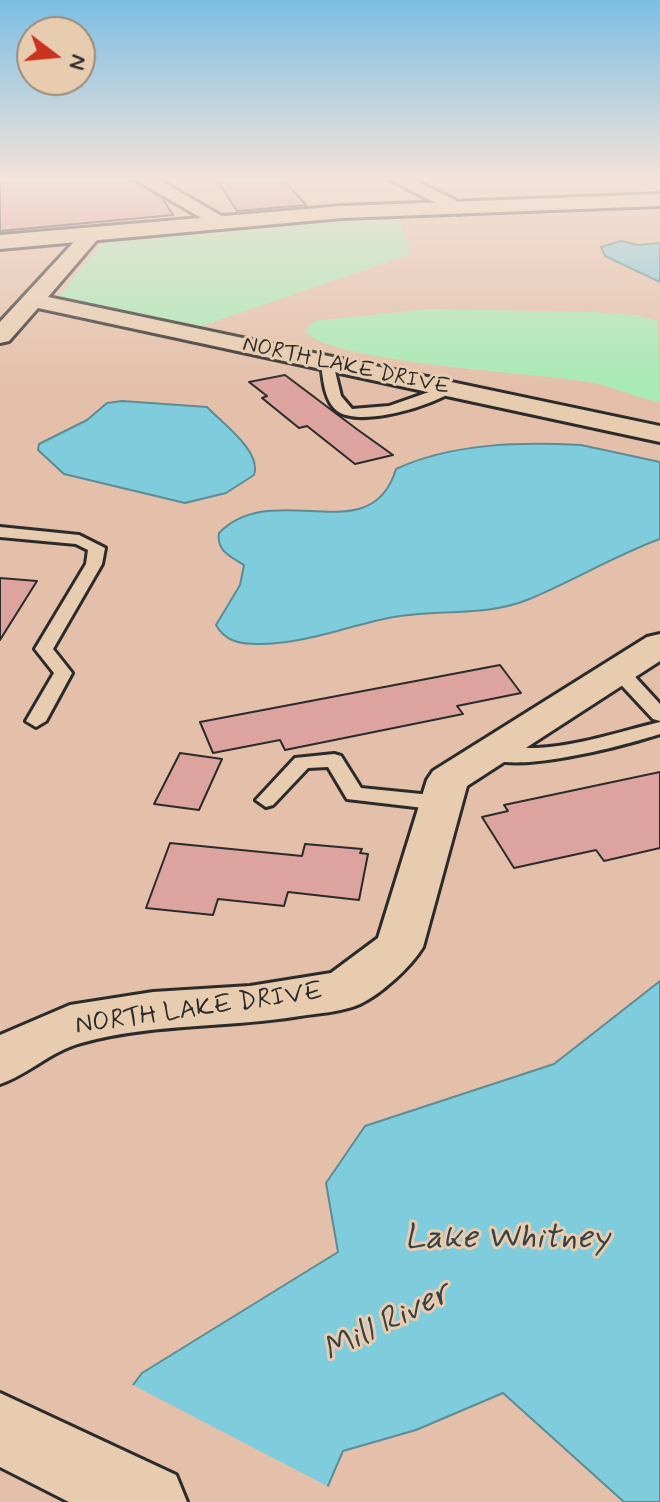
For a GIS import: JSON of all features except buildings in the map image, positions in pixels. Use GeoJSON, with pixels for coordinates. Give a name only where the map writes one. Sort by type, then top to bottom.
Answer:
{"type":"FeatureCollection","features":[{"type":"Feature","properties":{"kind":"street"},"geometry":{"type":"LineString","coordinates":[[0,336],[80,247]]}},
{"type":"Feature","properties":{"kind":"street","name":"NORTH LAKE DRIVE"},"geometry":{"type":"LineString","coordinates":[[31,300],[660,434]]}},
{"type":"Feature","properties":{"kind":"street","name":"NORTH LAKE DRIVE"},"geometry":{"type":"LineString","coordinates":[[0,1063],[19,1049],[70,1025],[153,1011],[250,1005],[344,990],[399,947],[448,780],[660,645]]}},
{"type":"Feature","properties":{"kind":"street"},"geometry":{"type":"LineString","coordinates":[[24,1439],[149,1502]]}},
{"type":"Feature","properties":{"kind":"lane"},"geometry":{"type":"LineString","coordinates":[[327,363],[337,405],[346,412],[380,413],[449,389]]}},
{"type":"Feature","properties":{"kind":"lane"},"geometry":{"type":"LineString","coordinates":[[0,532],[79,540],[97,548],[94,564],[44,649],[63,673],[36,721]]}},
{"type":"Feature","properties":{"kind":"lane"},"geometry":{"type":"LineString","coordinates":[[619,671],[660,715]]}},
{"type":"Feature","properties":{"kind":"lane"},"geometry":{"type":"LineString","coordinates":[[491,753],[529,756],[569,754],[660,728]]}},
{"type":"Feature","properties":{"kind":"lane"},"geometry":{"type":"LineString","coordinates":[[266,800],[302,762],[334,760],[354,794],[441,803]]}},
{"type":"Feature","properties":{"kind":"green space"},"geometry":{"type":"Polygon","coordinates":[[[98,247],[409,247],[411,254],[190,330],[56,300],[98,247]]]}},
{"type":"Feature","properties":{"kind":"green space"},"geometry":{"type":"Polygon","coordinates":[[[428,309],[591,312],[636,315],[658,321],[660,402],[589,382],[392,359],[322,342],[305,331],[314,321],[428,309]]]}},
{"type":"Feature","properties":{"kind":"water"},"geometry":{"type":"Polygon","coordinates":[[[601,247],[660,247],[660,282],[605,256],[601,247]]]}},
{"type":"Feature","properties":{"kind":"water"},"geometry":{"type":"Polygon","coordinates":[[[122,401],[207,407],[247,447],[255,466],[254,475],[226,493],[185,503],[64,474],[38,450],[39,444],[87,420],[107,403],[122,401]]]}},
{"type":"Feature","properties":{"kind":"water"},"geometry":{"type":"Polygon","coordinates":[[[510,444],[581,445],[660,462],[660,539],[527,600],[494,609],[394,617],[309,638],[274,643],[238,642],[224,635],[216,625],[240,585],[244,565],[222,549],[219,533],[241,518],[266,511],[344,511],[366,507],[383,494],[396,469],[463,449],[510,444]]]}},
{"type":"Feature","properties":{"kind":"water","name":"Lake Whitney"},"geometry":{"type":"Polygon","coordinates":[[[660,981],[660,1502],[624,1502],[503,1393],[416,1430],[343,1451],[321,1502],[45,1502],[142,1373],[338,1252],[326,1183],[365,1126],[554,1064],[660,981]]]}},
{"type":"Feature","properties":{"kind":"pier"},"geometry":{"type":"Polygon","coordinates":[[[129,1383],[331,1488],[325,1502],[41,1502],[129,1383]]]}},
{"type":"Feature","properties":{"kind":"water label","name":"Mill River"},"geometry":{"type":"Point","coordinates":[387,1324]}}]}
